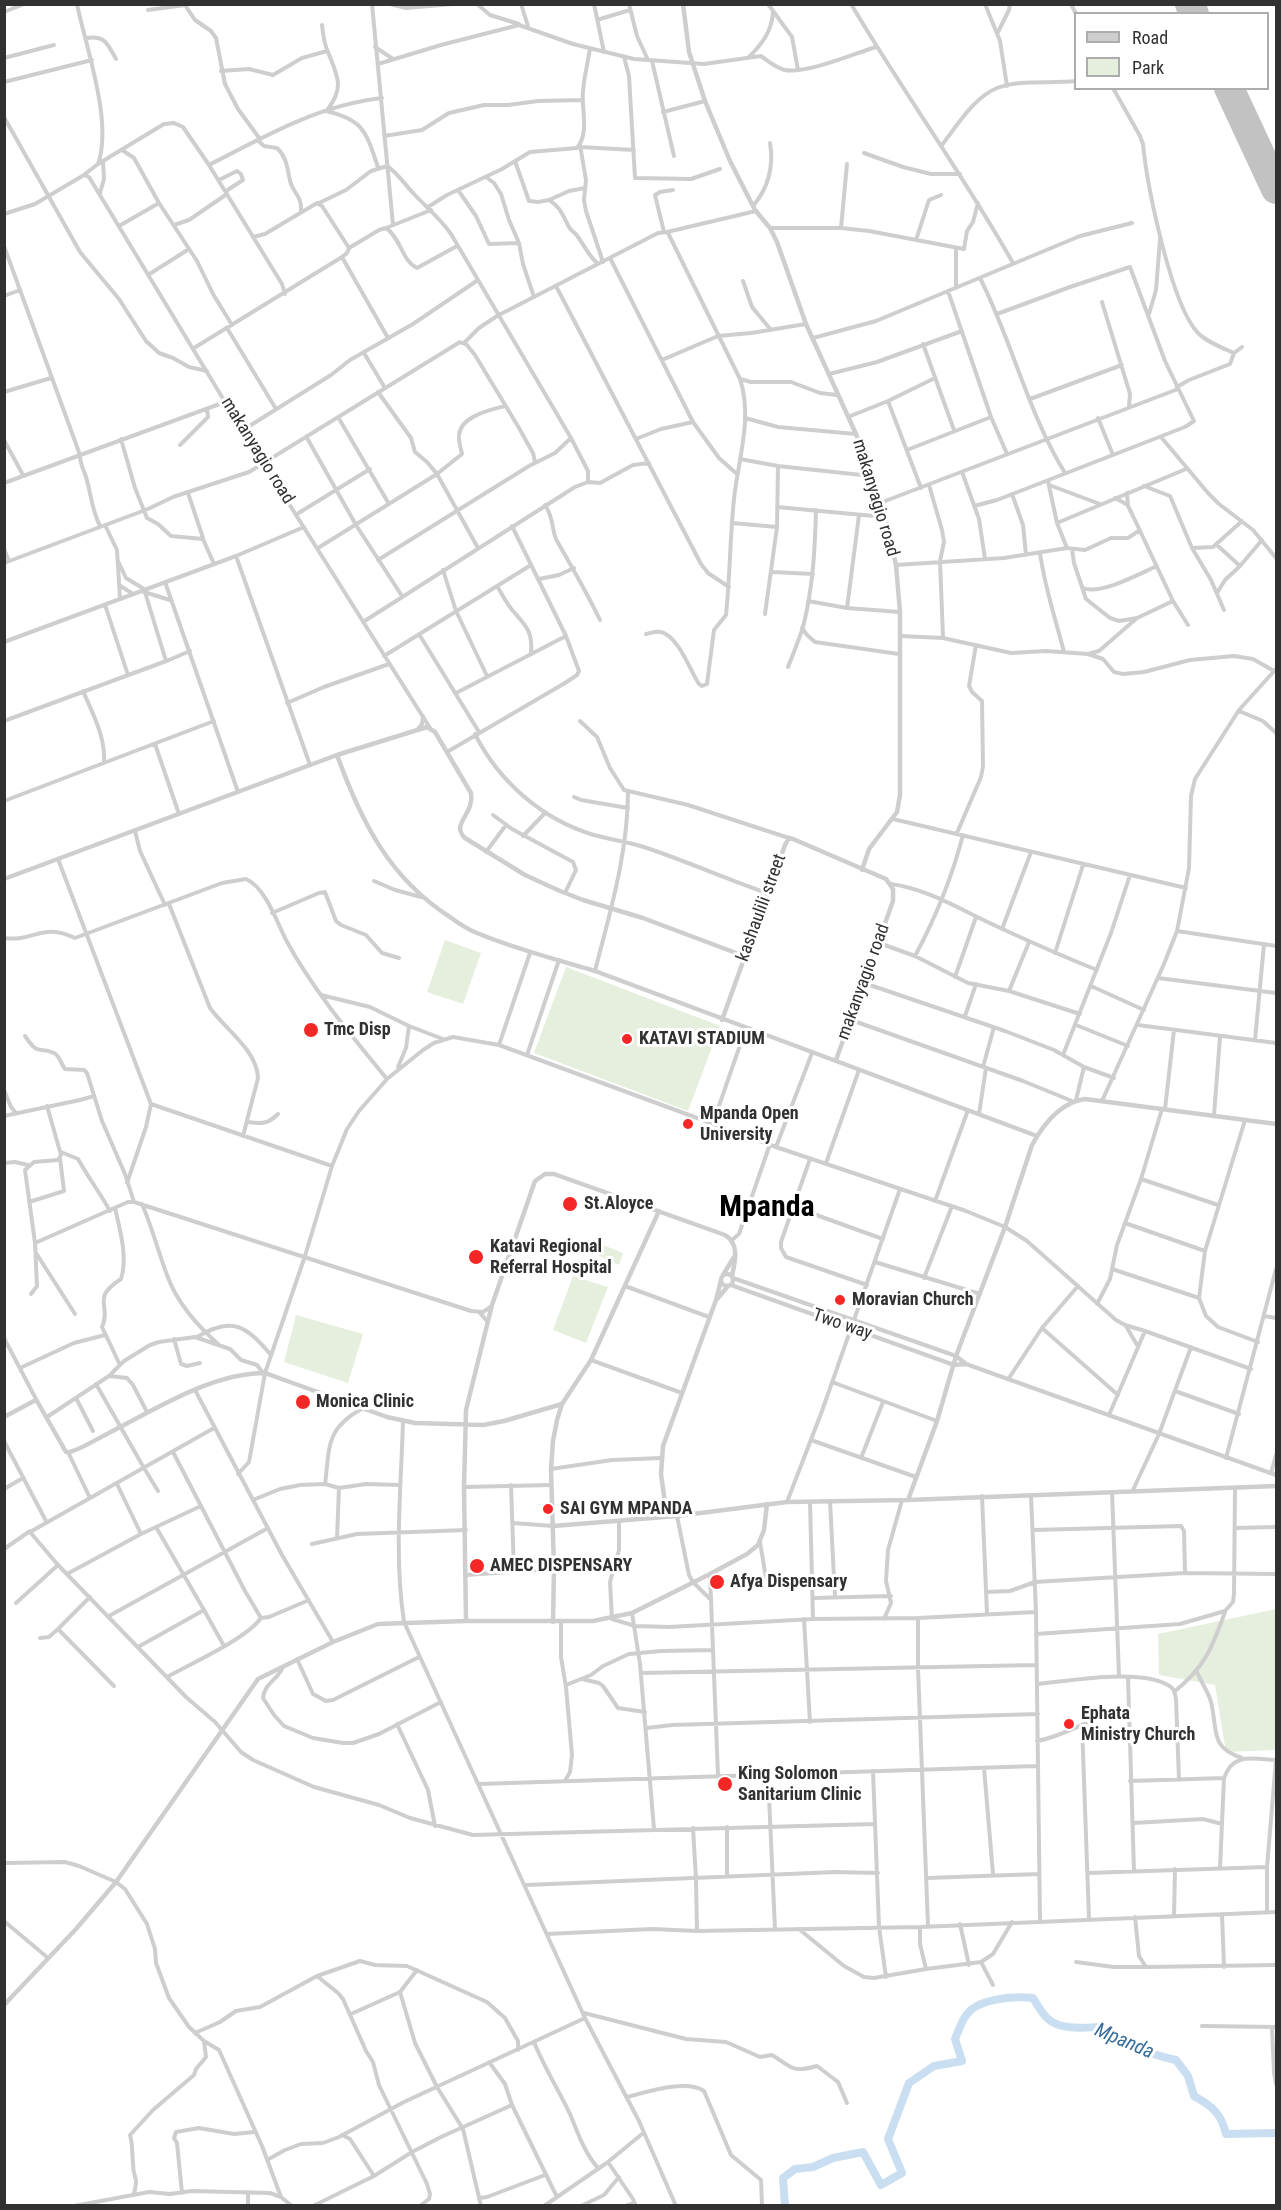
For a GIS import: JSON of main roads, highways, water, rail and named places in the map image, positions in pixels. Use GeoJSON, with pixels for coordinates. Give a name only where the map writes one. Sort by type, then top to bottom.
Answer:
{"type":"FeatureCollection","features":[{"type":"Feature","properties":{"kind":"waterway","name":"Mpanda"},"geometry":{"type":"LineString","coordinates":[[785,2206],[783,2178],[795,2169],[813,2167],[833,2158],[863,2152],[881,2185],[902,2173],[888,2139],[909,2083],[934,2066],[962,2061],[955,2039],[965,2017],[970,2011],[986,2002],[1006,1998],[1033,1998],[1047,2018],[1058,2025],[1098,2027],[1115,2038],[1136,2047],[1176,2060],[1188,2076],[1194,2096],[1215,2111],[1226,2134],[1276,2133]]}},
{"type":"Feature","properties":{"kind":"place","name":"Tmc Disp"},"geometry":{"type":"Point","coordinates":[311,1030]}},
{"type":"Feature","properties":{"kind":"place","name":"KATAVI STADIUM"},"geometry":{"type":"Point","coordinates":[627,1039]}},
{"type":"Feature","properties":{"kind":"place","name":"Mpanda Open University"},"geometry":{"type":"Point","coordinates":[688,1124]}},
{"type":"Feature","properties":{"kind":"place","name":"St.Aloyce"},"geometry":{"type":"Point","coordinates":[570,1204]}},
{"type":"Feature","properties":{"kind":"place","name":"Katavi Regional Referral Hospital"},"geometry":{"type":"Point","coordinates":[476,1257]}},
{"type":"Feature","properties":{"kind":"place","name":"Moravian Church"},"geometry":{"type":"Point","coordinates":[840,1300]}},
{"type":"Feature","properties":{"kind":"place","name":"Monica Clinic"},"geometry":{"type":"Point","coordinates":[303,1402]}},
{"type":"Feature","properties":{"kind":"place","name":"SAI GYM MPANDA"},"geometry":{"type":"Point","coordinates":[548,1509]}},
{"type":"Feature","properties":{"kind":"place","name":"AMEC DISPENSARY"},"geometry":{"type":"Point","coordinates":[477,1566]}},
{"type":"Feature","properties":{"kind":"place","name":"Afya Dispensary"},"geometry":{"type":"Point","coordinates":[717,1582]}},
{"type":"Feature","properties":{"kind":"place","name":"Ephata Ministry Church"},"geometry":{"type":"Point","coordinates":[1069,1724]}},
{"type":"Feature","properties":{"kind":"place","name":"King Solomon Sanitarium Clinic"},"geometry":{"type":"Point","coordinates":[725,1784]}},
{"type":"Feature","properties":{"kind":"district","name":"Mpanda"},"geometry":{"type":"Point","coordinates":[767,1208]}}]}
